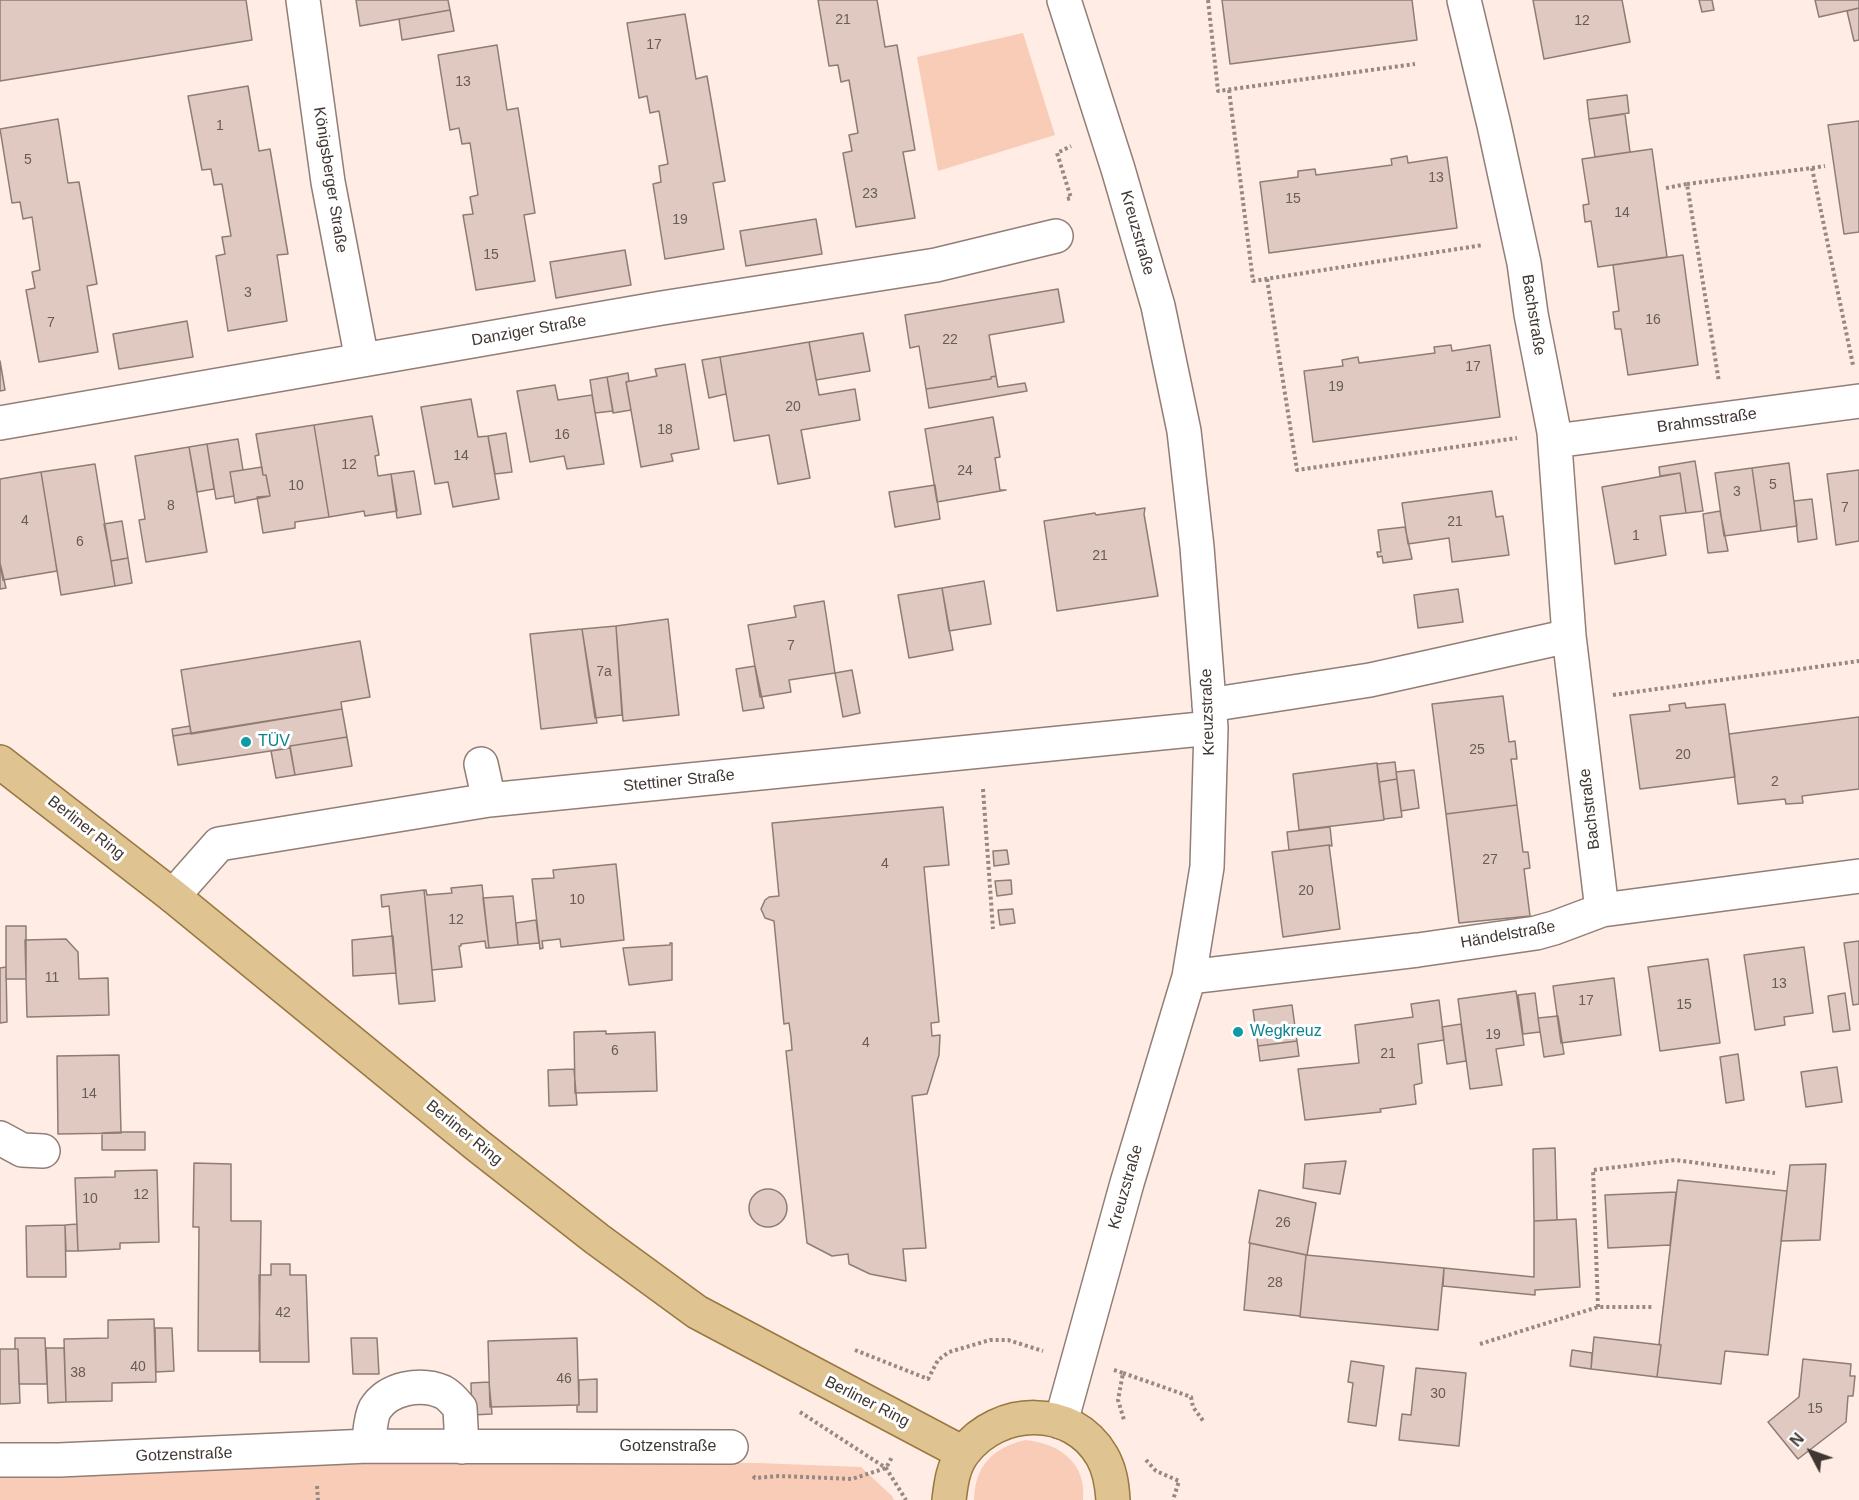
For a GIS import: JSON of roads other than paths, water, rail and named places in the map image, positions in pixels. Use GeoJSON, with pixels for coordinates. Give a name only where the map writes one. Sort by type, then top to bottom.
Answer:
{"type":"FeatureCollection","features":[{"type":"Feature","properties":{"kind":"main road","name":"Berliner Ring"},"geometry":{"type":"LineString","coordinates":[[0,762],[173,896],[477,1145],[597,1239],[697,1312],[963,1453]]}},
{"type":"Feature","properties":{"kind":"main road"},"geometry":{"type":"LineString","coordinates":[[949,1500],[952,1475],[963,1453],[982,1433],[1006,1420],[1034,1417],[1060,1422],[1084,1435],[1101,1455],[1112,1479],[1113,1500]]}},
{"type":"Feature","properties":{"kind":"street","name":"Königsberger Straße"},"geometry":{"type":"LineString","coordinates":[[303,0],[328,182],[362,360]]}},
{"type":"Feature","properties":{"kind":"street","name":"Kreuzstraße"},"geometry":{"type":"LineString","coordinates":[[1060,1422],[1127,1183],[1189,977],[1207,867],[1210,716],[1197,547],[1184,431],[1158,306],[1118,169],[1064,0]]}},
{"type":"Feature","properties":{"kind":"street","name":"Bachstraße"},"geometry":{"type":"LineString","coordinates":[[1464,0],[1519,238],[1554,437],[1569,636],[1602,910]]}},
{"type":"Feature","properties":{"kind":"street","name":"Danziger Straße"},"geometry":{"type":"LineString","coordinates":[[0,423],[672,307],[936,265],[1056,236]]}},
{"type":"Feature","properties":{"kind":"street","name":"Brahmsstraße"},"geometry":{"type":"LineString","coordinates":[[1554,437],[1725,418],[1857,387]]}},
{"type":"Feature","properties":{"kind":"street"},"geometry":{"type":"LineString","coordinates":[[1210,716],[1569,636]]}},
{"type":"Feature","properties":{"kind":"street","name":"Stettiner Straße"},"geometry":{"type":"LineString","coordinates":[[173,896],[219,844],[489,800],[980,751],[1210,716]]}},
{"type":"Feature","properties":{"kind":"street"},"geometry":{"type":"LineString","coordinates":[[481,764],[489,800]]}},
{"type":"Feature","properties":{"kind":"street","name":"Händelstraße"},"geometry":{"type":"LineString","coordinates":[[1189,977],[1418,950],[1536,933],[1602,910],[1859,876]]}},
{"type":"Feature","properties":{"kind":"street"},"geometry":{"type":"LineString","coordinates":[[0,1138],[22,1150],[43,1151]]}},
{"type":"Feature","properties":{"kind":"street"},"geometry":{"type":"LineString","coordinates":[[369,1446],[374,1410],[385,1398],[402,1389],[427,1387],[445,1393],[460,1408],[462,1447]]}},
{"type":"Feature","properties":{"kind":"street","name":"Gotzenstraße"},"geometry":{"type":"LineString","coordinates":[[0,1460],[59,1460],[369,1446],[730,1447]]}},
{"type":"Feature","properties":{"kind":"place","name":"TÜV"},"geometry":{"type":"Point","coordinates":[246,742]}},
{"type":"Feature","properties":{"kind":"place","name":"Wegkreuz"},"geometry":{"type":"Point","coordinates":[1238,1032]}}]}
